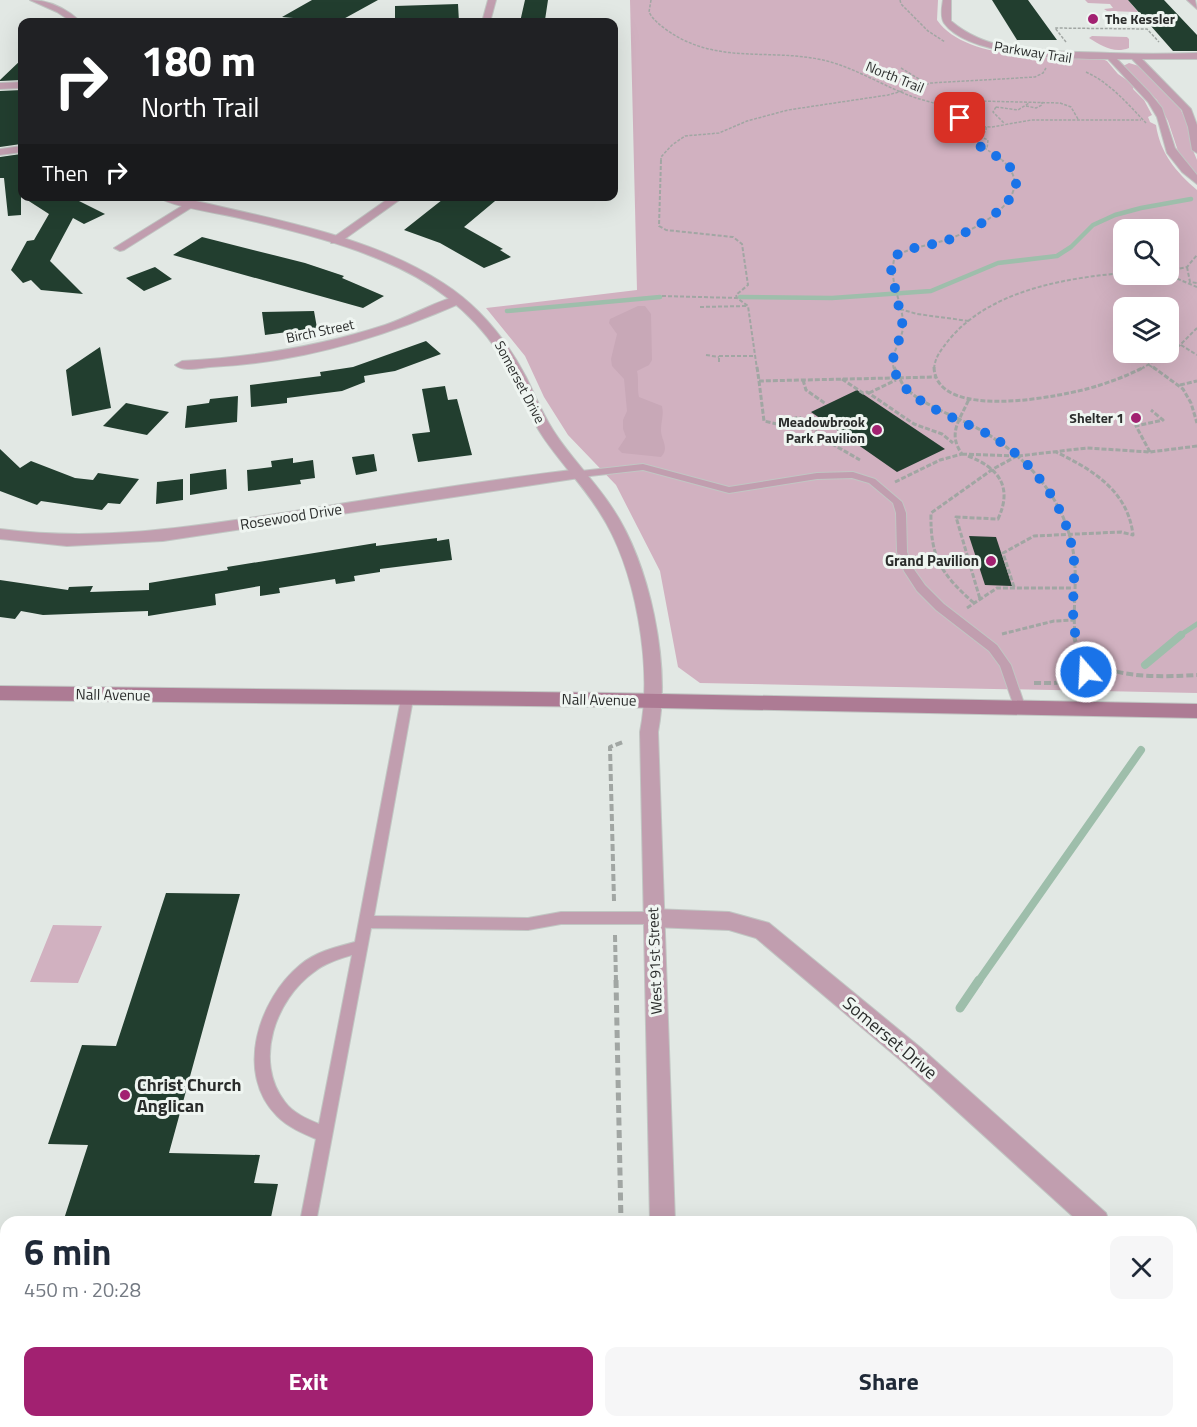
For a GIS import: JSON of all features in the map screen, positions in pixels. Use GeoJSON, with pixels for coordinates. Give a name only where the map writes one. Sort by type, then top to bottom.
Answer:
{"type":"FeatureCollection","features":[{"type":"Feature","properties":{"kind":"main road","name":"Nall Avenue"},"geometry":{"type":"LineString","coordinates":[[0,693],[654,701],[1197,711]]}},
{"type":"Feature","properties":{"kind":"street"},"geometry":{"type":"LineString","coordinates":[[34,0],[60,10],[71,18]]}},
{"type":"Feature","properties":{"kind":"street"},"geometry":{"type":"LineString","coordinates":[[487,18],[492,0]]}},
{"type":"Feature","properties":{"kind":"street"},"geometry":{"type":"LineString","coordinates":[[947,0],[945,15],[948,23],[960,33],[975,40],[1008,49],[1034,53],[1197,56]]}},
{"type":"Feature","properties":{"kind":"street"},"geometry":{"type":"LineString","coordinates":[[1191,0],[1197,7]]}},
{"type":"Feature","properties":{"kind":"street"},"geometry":{"type":"LineString","coordinates":[[1109,55],[1120,70],[1153,102],[1161,116],[1170,148],[1184,168],[1197,181]]}},
{"type":"Feature","properties":{"kind":"street"},"geometry":{"type":"LineString","coordinates":[[1134,56],[1186,109],[1193,127],[1197,150]]}},
{"type":"Feature","properties":{"kind":"street"},"geometry":{"type":"LineString","coordinates":[[0,86],[18,85]]}},
{"type":"Feature","properties":{"kind":"street"},"geometry":{"type":"LineString","coordinates":[[0,152],[18,150]]}},
{"type":"Feature","properties":{"kind":"street","name":"Somerset Drive"},"geometry":{"type":"LineString","coordinates":[[179,201],[335,241],[415,271],[439,285],[488,327],[502,346],[545,429],[561,453],[581,474],[614,522],[641,591],[648,628],[654,701]]}},
{"type":"Feature","properties":{"kind":"street"},"geometry":{"type":"LineString","coordinates":[[335,241],[393,201]]}},
{"type":"Feature","properties":{"kind":"street"},"geometry":{"type":"LineString","coordinates":[[120,248],[190,204]]}},
{"type":"Feature","properties":{"kind":"street","name":"Birch Street"},"geometry":{"type":"LineString","coordinates":[[182,365],[210,364],[333,346],[397,326],[457,300]]}},
{"type":"Feature","properties":{"kind":"street","name":"Rosewood Drive"},"geometry":{"type":"LineString","coordinates":[[0,534],[44,541],[92,543],[169,536],[581,474]]}},
{"type":"Feature","properties":{"kind":"street","name":"West 91st Street"},"geometry":{"type":"LineString","coordinates":[[654,701],[649,732],[663,1216]]}},
{"type":"Feature","properties":{"kind":"street","name":"Somerset Drive"},"geometry":{"type":"LineString","coordinates":[[653,918],[729,921],[762,930],[913,1056],[1003,1135],[1090,1216]]}},
{"type":"Feature","properties":{"kind":"lane"},"geometry":{"type":"LineString","coordinates":[[581,474],[643,467],[729,490],[817,476],[853,475],[872,482],[897,502],[901,513],[902,552],[908,568],[921,588],[940,607],[993,648],[1005,665],[1020,709]]}},
{"type":"Feature","properties":{"kind":"lane"},"geometry":{"type":"LineString","coordinates":[[309,1216],[407,699]]}},
{"type":"Feature","properties":{"kind":"lane"},"geometry":{"type":"LineString","coordinates":[[366,922],[528,924],[561,918],[653,918]]}},
{"type":"Feature","properties":{"kind":"lane"},"geometry":{"type":"LineString","coordinates":[[325,1135],[287,1115],[278,1107],[262,1064],[263,1047],[274,1009],[297,976],[318,961],[361,946]]}},
{"type":"Feature","properties":{"kind":"path","name":"North Trail"},"geometry":{"type":"LineString","coordinates":[[651,0],[648,11],[651,17],[677,37],[702,49],[730,54],[822,60],[943,107],[960,118],[971,138],[1008,164],[1016,180],[1009,201],[965,234],[898,254],[892,261],[893,278],[903,327],[892,362],[899,378]]}},
{"type":"Feature","properties":{"kind":"path"},"geometry":{"type":"LineString","coordinates":[[900,0],[901,4],[928,31],[952,45]]}},
{"type":"Feature","properties":{"kind":"path"},"geometry":{"type":"LineString","coordinates":[[1071,49],[1055,28],[1148,29],[1161,44]]}},
{"type":"Feature","properties":{"kind":"path","name":"Parkway Trail"},"geometry":{"type":"LineString","coordinates":[[928,84],[1029,78],[1043,73],[1047,65],[1042,64]]}},
{"type":"Feature","properties":{"kind":"path"},"geometry":{"type":"LineString","coordinates":[[901,68],[928,84]]}},
{"type":"Feature","properties":{"kind":"path","name":"Parkway Trail"},"geometry":{"type":"LineString","coordinates":[[1086,72],[1099,78],[1117,93],[1150,126]]}},
{"type":"Feature","properties":{"kind":"path"},"geometry":{"type":"LineString","coordinates":[[737,298],[736,295],[748,285],[742,244],[733,237],[666,230],[659,226],[658,180],[661,157],[685,136],[719,133],[747,121],[808,106],[901,92],[928,84]]}},
{"type":"Feature","properties":{"kind":"path"},"geometry":{"type":"LineString","coordinates":[[980,101],[1041,102],[1067,105],[1073,109],[1078,119]]}},
{"type":"Feature","properties":{"kind":"path"},"geometry":{"type":"LineString","coordinates":[[1026,106],[1036,108],[1042,105],[1041,102]]}},
{"type":"Feature","properties":{"kind":"path"},"geometry":{"type":"LineString","coordinates":[[1001,103],[993,112],[1004,124]]}},
{"type":"Feature","properties":{"kind":"path"},"geometry":{"type":"LineString","coordinates":[[996,106],[1017,110],[1029,103]]}},
{"type":"Feature","properties":{"kind":"path"},"geometry":{"type":"LineString","coordinates":[[966,126],[1004,124],[1023,120],[1056,122],[1078,119],[1142,120]]}},
{"type":"Feature","properties":{"kind":"path"},"geometry":{"type":"LineString","coordinates":[[985,126],[986,131],[979,136],[988,140],[987,149]]}},
{"type":"Feature","properties":{"kind":"path"},"geometry":{"type":"LineString","coordinates":[[1179,269],[1187,267],[1197,255]]}},
{"type":"Feature","properties":{"kind":"path"},"geometry":{"type":"LineString","coordinates":[[1187,267],[1190,282]]}},
{"type":"Feature","properties":{"kind":"path"},"geometry":{"type":"LineString","coordinates":[[1113,274],[1079,278],[1031,291],[992,308],[970,321],[948,339],[937,355],[934,369],[936,377],[943,387],[969,399],[1006,402],[1055,397],[1121,377],[1148,365],[1181,345],[1197,328]]}},
{"type":"Feature","properties":{"kind":"path"},"geometry":{"type":"LineString","coordinates":[[1179,278],[1197,285]]}},
{"type":"Feature","properties":{"kind":"path"},"geometry":{"type":"LineString","coordinates":[[662,296],[737,298],[748,306]]}},
{"type":"Feature","properties":{"kind":"path"},"geometry":{"type":"LineString","coordinates":[[700,307],[748,306]]}},
{"type":"Feature","properties":{"kind":"path"},"geometry":{"type":"LineString","coordinates":[[748,306],[764,421],[768,424],[779,424],[799,417],[827,441],[865,464]]}},
{"type":"Feature","properties":{"kind":"path"},"geometry":{"type":"LineString","coordinates":[[900,309],[920,316],[950,317],[970,321]]}},
{"type":"Feature","properties":{"kind":"path"},"geometry":{"type":"LineString","coordinates":[[1181,345],[1197,355]]}},
{"type":"Feature","properties":{"kind":"path"},"geometry":{"type":"LineString","coordinates":[[705,355],[755,356]]}},
{"type":"Feature","properties":{"kind":"path"},"geometry":{"type":"LineString","coordinates":[[719,357],[719,362]]}},
{"type":"Feature","properties":{"kind":"path"},"geometry":{"type":"LineString","coordinates":[[1148,365],[1179,385],[1190,398],[1192,414],[1197,423]]}},
{"type":"Feature","properties":{"kind":"path"},"geometry":{"type":"LineString","coordinates":[[759,381],[936,377]]}},
{"type":"Feature","properties":{"kind":"path"},"geometry":{"type":"LineString","coordinates":[[842,379],[863,393],[869,393],[899,378]]}},
{"type":"Feature","properties":{"kind":"path"},"geometry":{"type":"LineString","coordinates":[[899,378],[917,398],[994,438],[1025,461],[1052,496],[1061,511],[1074,561],[1077,646],[1088,657],[1100,665],[1126,674],[1149,677],[1197,675]]}},
{"type":"Feature","properties":{"kind":"path"},"geometry":{"type":"LineString","coordinates":[[803,380],[806,390],[826,404]]}},
{"type":"Feature","properties":{"kind":"path"},"geometry":{"type":"LineString","coordinates":[[1179,385],[1197,381]]}},
{"type":"Feature","properties":{"kind":"path"},"geometry":{"type":"LineString","coordinates":[[869,393],[914,424],[942,434],[954,443],[962,454],[980,459],[993,469],[1001,481],[1006,495],[1005,508],[998,519],[956,517],[980,599]]}},
{"type":"Feature","properties":{"kind":"path"},"geometry":{"type":"LineString","coordinates":[[954,443],[954,433],[969,399]]}},
{"type":"Feature","properties":{"kind":"path"},"geometry":{"type":"LineString","coordinates":[[1150,452],[1136,426],[1163,420],[1151,410]]}},
{"type":"Feature","properties":{"kind":"path"},"geometry":{"type":"LineString","coordinates":[[886,479],[893,483],[940,460],[962,454],[1018,456],[1087,448],[1150,452],[1197,446]]}},
{"type":"Feature","properties":{"kind":"path"},"geometry":{"type":"LineString","coordinates":[[1014,587],[1003,553],[1034,536],[1121,532],[1133,535],[1134,522],[1124,501],[1093,473],[1056,452]]}},
{"type":"Feature","properties":{"kind":"path"},"geometry":{"type":"LineString","coordinates":[[974,603],[955,587],[933,556],[930,537],[931,513],[993,469],[1018,456]]}},
{"type":"Feature","properties":{"kind":"path"},"geometry":{"type":"LineString","coordinates":[[964,610],[997,588],[1074,588]]}},
{"type":"Feature","properties":{"kind":"path"},"geometry":{"type":"LineString","coordinates":[[999,635],[1054,621],[1075,620]]}},
{"type":"Feature","properties":{"kind":"path"},"geometry":{"type":"LineString","coordinates":[[1034,683],[1078,680],[1086,672],[1088,657]]}},
{"type":"Feature","properties":{"kind":"path"},"geometry":{"type":"LineString","coordinates":[[621,1216],[610,747],[623,742]]}},
{"type":"Feature","properties":{"kind":"shaded area"},"geometry":{"type":"Polygon","coordinates":[[[630,0],[938,0],[937,20],[951,34],[969,43],[1013,54],[1100,58],[1107,61],[1118,74],[1134,85],[1133,89],[1144,100],[1152,115],[1148,117],[1150,122],[1156,125],[1165,153],[1182,176],[1197,190],[1197,693],[700,683],[678,667],[660,571],[616,485],[568,435],[544,397],[525,356],[486,308],[637,290],[630,0]]]}},
{"type":"Feature","properties":{"kind":"shaded area"},"geometry":{"type":"Polygon","coordinates":[[[1085,0],[1128,0],[1138,12],[1107,11],[1104,9],[1113,8],[1110,4],[1088,3],[1085,0]]]}},
{"type":"Feature","properties":{"kind":"shaded area"},"geometry":{"type":"Polygon","coordinates":[[[1092,36],[1127,37],[1129,48],[1118,50],[1108,48],[1089,38],[1092,36]]]}},
{"type":"Feature","properties":{"kind":"shaded area"},"geometry":{"type":"Polygon","coordinates":[[[1129,63],[1139,66],[1180,108],[1187,123],[1197,160],[1197,176],[1179,154],[1168,121],[1157,100],[1123,66],[1129,63]]]}},
{"type":"Feature","properties":{"kind":"shaded area"},"geometry":{"type":"Polygon","coordinates":[[[638,306],[645,306],[651,314],[652,360],[649,365],[637,371],[638,394],[639,397],[662,406],[661,434],[665,450],[661,457],[622,453],[618,449],[626,437],[623,420],[627,411],[624,379],[612,366],[611,359],[617,334],[609,323],[610,319],[638,306]]]}},
{"type":"Feature","properties":{"kind":"shaded area"},"geometry":{"type":"Polygon","coordinates":[[[53,925],[102,926],[78,983],[30,982],[53,925]]]}},
{"type":"Feature","properties":{"kind":"building"},"geometry":{"type":"Polygon","coordinates":[[[312,0],[378,0],[345,18],[282,17],[312,0]]]}},
{"type":"Feature","properties":{"kind":"building"},"geometry":{"type":"Polygon","coordinates":[[[525,0],[548,0],[545,18],[521,18],[525,0]]]}},
{"type":"Feature","properties":{"kind":"building"},"geometry":{"type":"Polygon","coordinates":[[[992,0],[1028,0],[1057,40],[1017,40],[992,0]]]}},
{"type":"Feature","properties":{"kind":"building"},"geometry":{"type":"Polygon","coordinates":[[[1128,0],[1164,0],[1197,35],[1197,51],[1173,51],[1128,0]]]}},
{"type":"Feature","properties":{"kind":"building"},"geometry":{"type":"Polygon","coordinates":[[[458,4],[459,18],[395,18],[395,6],[458,4]]]}},
{"type":"Feature","properties":{"kind":"building"},"geometry":{"type":"Polygon","coordinates":[[[18,63],[18,80],[0,80],[18,63]]]}},
{"type":"Feature","properties":{"kind":"building"},"geometry":{"type":"Polygon","coordinates":[[[18,90],[18,144],[0,147],[0,91],[18,90]]]}},
{"type":"Feature","properties":{"kind":"building"},"geometry":{"type":"Polygon","coordinates":[[[18,154],[18,201],[21,201],[21,215],[8,216],[4,178],[0,178],[0,157],[18,154]]]}},
{"type":"Feature","properties":{"kind":"building"},"geometry":{"type":"Polygon","coordinates":[[[29,201],[79,201],[105,214],[84,224],[73,218],[50,261],[83,294],[41,290],[31,280],[23,283],[11,270],[27,241],[34,240],[49,214],[29,201]]]}},
{"type":"Feature","properties":{"kind":"building"},"geometry":{"type":"Polygon","coordinates":[[[441,201],[495,201],[464,227],[503,249],[500,250],[511,257],[484,268],[440,243],[404,230],[441,201]]]}},
{"type":"Feature","properties":{"kind":"building"},"geometry":{"type":"Polygon","coordinates":[[[202,237],[305,263],[344,276],[342,278],[384,296],[363,308],[173,255],[202,237]]]}},
{"type":"Feature","properties":{"kind":"building"},"geometry":{"type":"Polygon","coordinates":[[[155,267],[172,279],[144,291],[126,278],[155,267]]]}},
{"type":"Feature","properties":{"kind":"building"},"geometry":{"type":"Polygon","coordinates":[[[314,311],[317,328],[265,335],[262,312],[314,311]]]}},
{"type":"Feature","properties":{"kind":"building"},"geometry":{"type":"Polygon","coordinates":[[[426,341],[441,354],[395,371],[364,376],[365,382],[342,391],[287,398],[287,403],[251,407],[250,385],[321,376],[320,372],[353,367],[426,341]]]}},
{"type":"Feature","properties":{"kind":"building"},"geometry":{"type":"Polygon","coordinates":[[[100,347],[111,408],[72,416],[66,370],[100,347]]]}},
{"type":"Feature","properties":{"kind":"building"},"geometry":{"type":"Polygon","coordinates":[[[445,386],[448,400],[457,399],[472,455],[418,462],[412,434],[430,432],[422,389],[445,386]]]}},
{"type":"Feature","properties":{"kind":"building","name":"Meadowbrook Park Pavilion"},"geometry":{"type":"Polygon","coordinates":[[[857,390],[945,449],[897,472],[811,412],[857,390]]]}},
{"type":"Feature","properties":{"kind":"building"},"geometry":{"type":"Polygon","coordinates":[[[238,396],[237,422],[185,428],[187,406],[209,403],[210,399],[238,396]]]}},
{"type":"Feature","properties":{"kind":"building"},"geometry":{"type":"Polygon","coordinates":[[[126,403],[169,412],[147,435],[103,426],[126,403]]]}},
{"type":"Feature","properties":{"kind":"building"},"geometry":{"type":"Polygon","coordinates":[[[0,449],[20,468],[31,461],[75,478],[93,480],[98,473],[139,479],[120,504],[108,503],[102,510],[41,501],[37,505],[0,491],[0,449]]]}},
{"type":"Feature","properties":{"kind":"building"},"geometry":{"type":"Polygon","coordinates":[[[374,454],[377,471],[356,475],[352,457],[374,454]]]}},
{"type":"Feature","properties":{"kind":"building"},"geometry":{"type":"Polygon","coordinates":[[[293,458],[293,463],[313,460],[315,478],[300,480],[301,484],[248,491],[247,470],[272,467],[271,461],[293,458]]]}},
{"type":"Feature","properties":{"kind":"building"},"geometry":{"type":"Polygon","coordinates":[[[226,469],[227,489],[190,495],[190,474],[226,469]]]}},
{"type":"Feature","properties":{"kind":"building"},"geometry":{"type":"Polygon","coordinates":[[[183,479],[183,500],[156,504],[157,482],[183,479]]]}},
{"type":"Feature","properties":{"kind":"building","name":"Grand Pavilion"},"geometry":{"type":"Polygon","coordinates":[[[969,536],[996,537],[1012,586],[985,585],[969,536]]]}},
{"type":"Feature","properties":{"kind":"building"},"geometry":{"type":"Polygon","coordinates":[[[437,538],[437,541],[449,539],[452,560],[380,569],[380,572],[354,576],[355,581],[336,584],[335,579],[279,588],[280,593],[260,596],[260,586],[215,594],[216,605],[148,616],[148,611],[43,615],[21,611],[15,619],[0,617],[0,580],[68,590],[69,587],[93,586],[90,592],[149,590],[149,583],[228,570],[227,567],[376,543],[376,546],[437,538]]]}},
{"type":"Feature","properties":{"kind":"building","name":"Christ Church Anglican"},"geometry":{"type":"Polygon","coordinates":[[[166,893],[240,894],[169,1153],[260,1155],[254,1183],[278,1184],[271,1216],[65,1216],[88,1145],[48,1144],[82,1045],[116,1046],[166,893]]]}},
{"type":"Feature","properties":{"kind":"waterway"},"geometry":{"type":"LineString","coordinates":[[740,297],[832,298],[931,291],[998,263],[1057,256],[1071,247],[1093,225],[1115,215],[1191,199]]}},
{"type":"Feature","properties":{"kind":"waterway"},"geometry":{"type":"LineString","coordinates":[[507,311],[660,297]]}},
{"type":"Feature","properties":{"kind":"waterway"},"geometry":{"type":"LineString","coordinates":[[1179,636],[1197,624]]}},
{"type":"Feature","properties":{"kind":"waterway"},"geometry":{"type":"LineString","coordinates":[[1145,665],[1181,635]]}},
{"type":"Feature","properties":{"kind":"waterway"},"geometry":{"type":"LineString","coordinates":[[978,982],[1141,750]]}},
{"type":"Feature","properties":{"kind":"waterway"},"geometry":{"type":"LineString","coordinates":[[960,1008],[979,980]]}},
{"type":"Feature","properties":{"kind":"place","name":"The Kessler"},"geometry":{"type":"Point","coordinates":[1093,19]}},
{"type":"Feature","properties":{"kind":"place","name":"Shelter 1"},"geometry":{"type":"Point","coordinates":[1136,418]}},
{"type":"Feature","properties":{"kind":"place","name":"Meadowbrook Park Pavilion"},"geometry":{"type":"Point","coordinates":[877,430]}},
{"type":"Feature","properties":{"kind":"place","name":"Grand Pavilion"},"geometry":{"type":"Point","coordinates":[991,561]}},
{"type":"Feature","properties":{"kind":"place","name":"Christ Church Anglican"},"geometry":{"type":"Point","coordinates":[125,1095]}},
{"type":"Feature","properties":{"kind":"route"},"geometry":{"type":"LineString","coordinates":[[960,118],[971,138],[1008,164],[1016,180],[1016,187],[1009,201],[965,234],[895,256],[891,269],[903,327],[892,362],[893,367],[899,378],[917,398],[994,438],[1025,461],[1052,496],[1061,511],[1071,544],[1074,561],[1075,638],[1080,651],[1088,657],[1086,672]]}}]}
